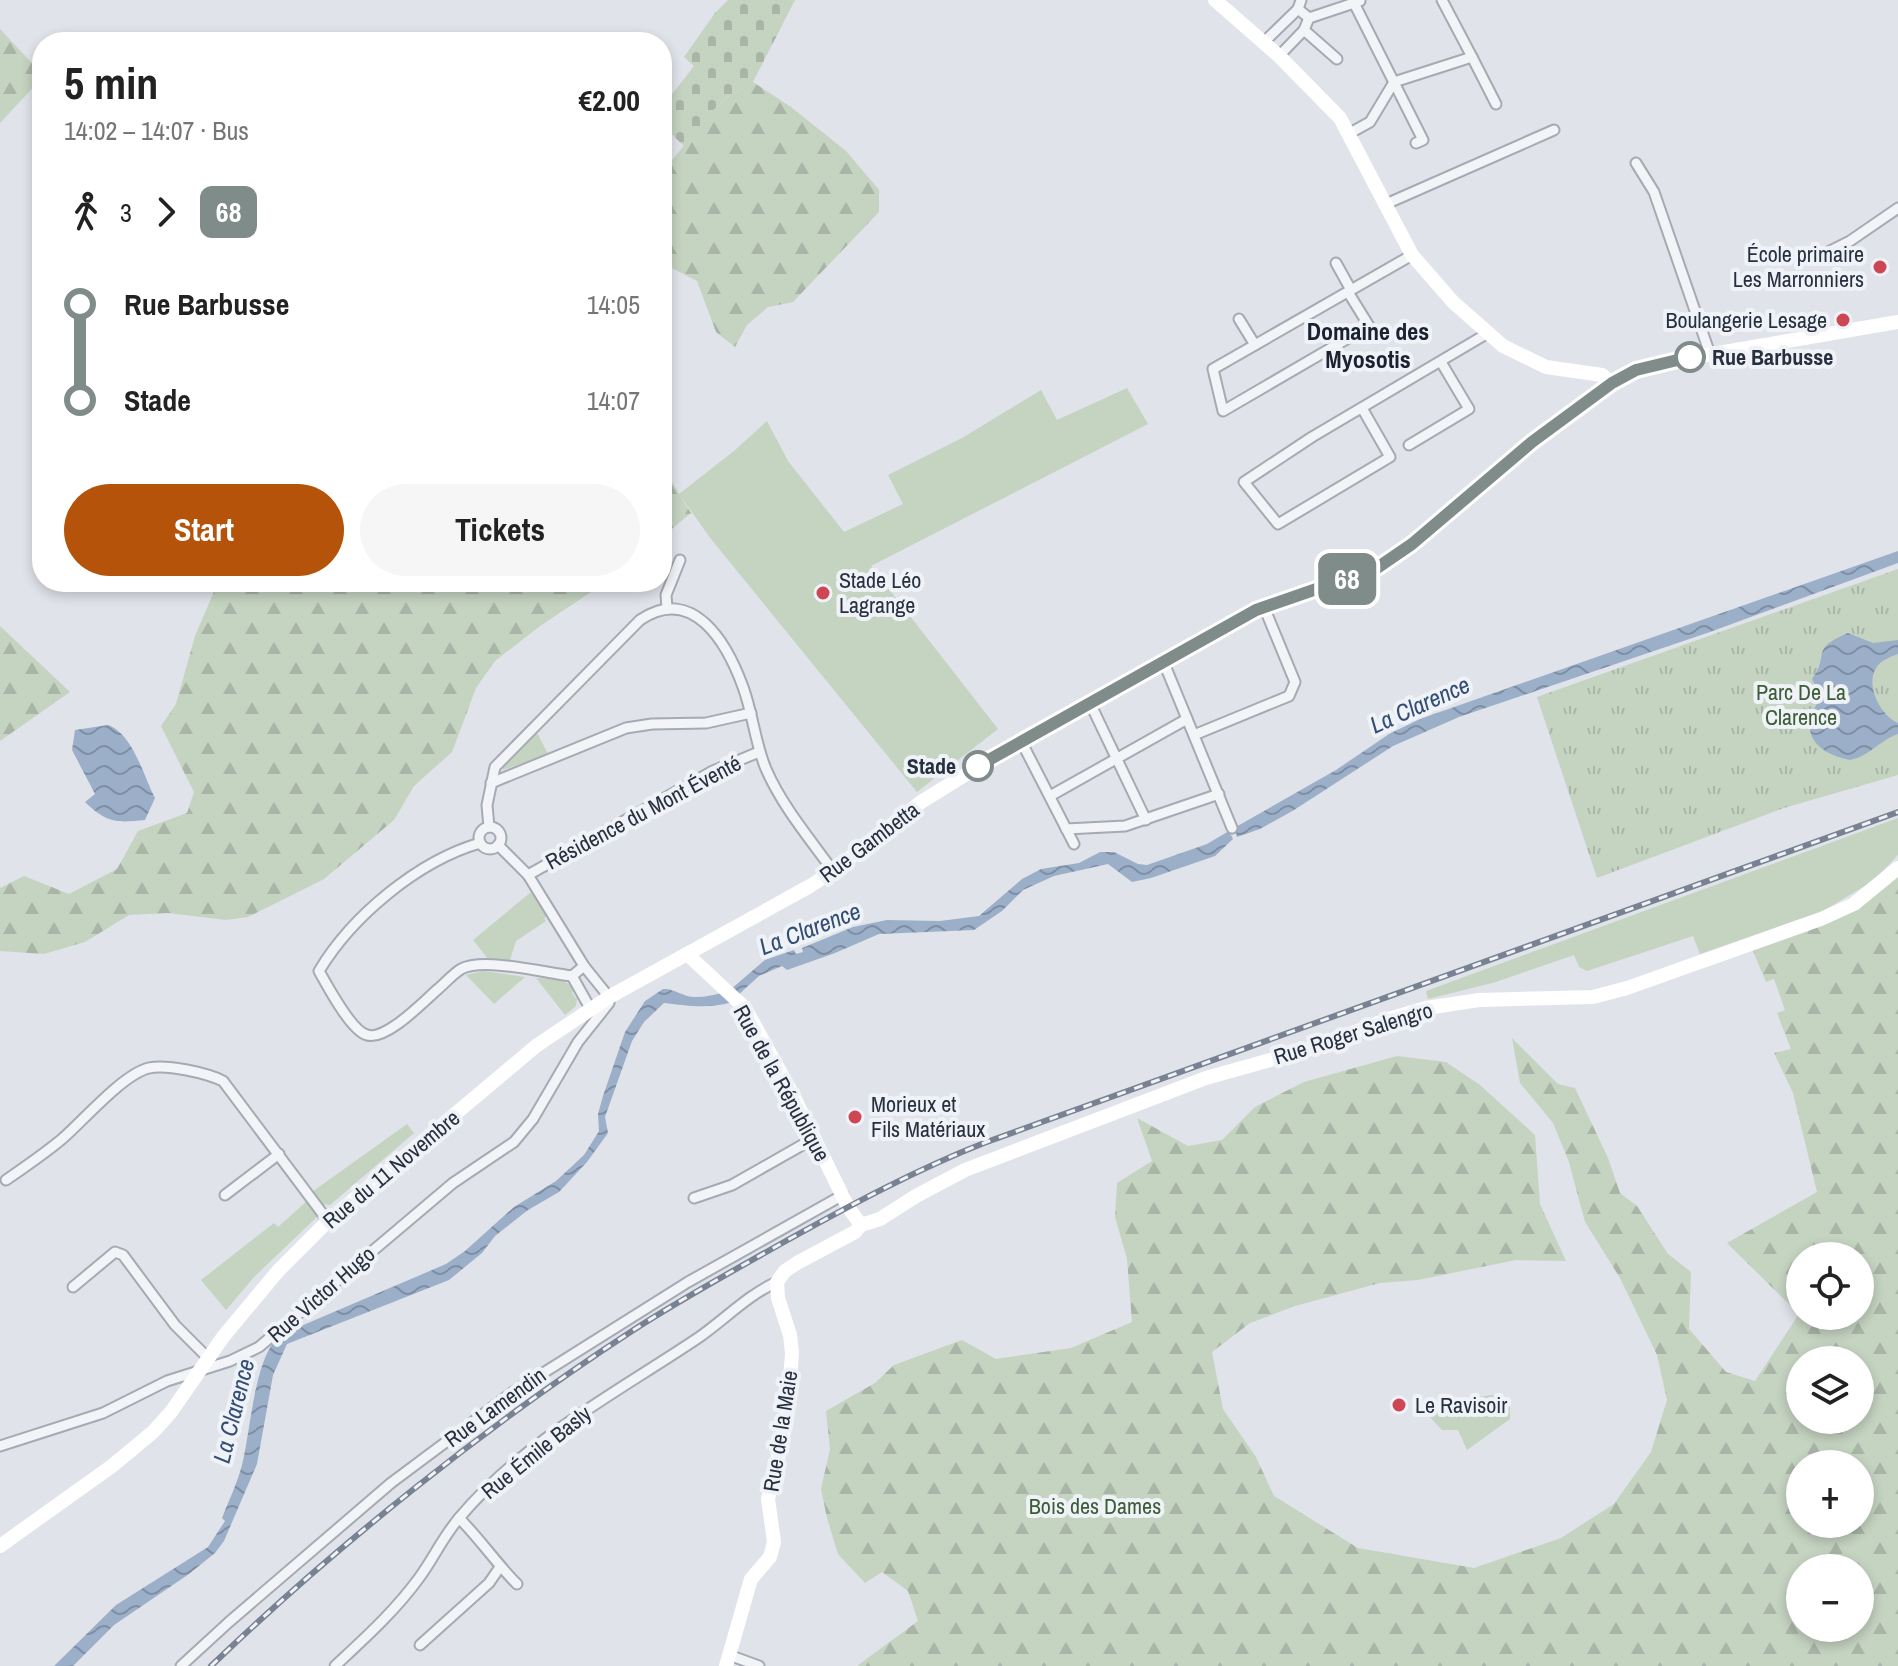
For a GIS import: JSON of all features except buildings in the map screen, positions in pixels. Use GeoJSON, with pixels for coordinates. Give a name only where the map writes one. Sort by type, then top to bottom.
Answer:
{"type":"FeatureCollection","features":[{"type":"Feature","properties":{"kind":"street"},"geometry":{"type":"LineString","coordinates":[[1215,0],[1328,103],[1350,133],[1412,255],[1453,302],[1503,346],[1546,367],[1602,375],[1612,383]]}},
{"type":"Feature","properties":{"kind":"street"},"geometry":{"type":"LineString","coordinates":[[1442,0],[1496,104]]}},
{"type":"Feature","properties":{"kind":"street"},"geometry":{"type":"LineString","coordinates":[[1279,56],[1304,30],[1309,18],[1359,1],[1423,140],[1416,143]]}},
{"type":"Feature","properties":{"kind":"street"},"geometry":{"type":"LineString","coordinates":[[1264,42],[1299,3],[1309,18]]}},
{"type":"Feature","properties":{"kind":"street"},"geometry":{"type":"LineString","coordinates":[[1304,30],[1337,59]]}},
{"type":"Feature","properties":{"kind":"street"},"geometry":{"type":"LineString","coordinates":[[1350,133],[1370,122],[1394,82],[1472,57]]}},
{"type":"Feature","properties":{"kind":"street"},"geometry":{"type":"LineString","coordinates":[[1386,204],[1554,130]]}},
{"type":"Feature","properties":{"kind":"street"},"geometry":{"type":"LineString","coordinates":[[1636,163],[1654,192],[1710,354]]}},
{"type":"Feature","properties":{"kind":"street"},"geometry":{"type":"LineString","coordinates":[[1824,254],[1850,241],[1898,208]]}},
{"type":"Feature","properties":{"kind":"street"},"geometry":{"type":"LineString","coordinates":[[1225,422],[1213,369],[1412,255]]}},
{"type":"Feature","properties":{"kind":"street"},"geometry":{"type":"LineString","coordinates":[[1223,411],[1369,326],[1336,263]]}},
{"type":"Feature","properties":{"kind":"street"},"geometry":{"type":"LineString","coordinates":[[1239,319],[1255,345]]}},
{"type":"Feature","properties":{"kind":"street","name":"Rue Gambetta"},"geometry":{"type":"LineString","coordinates":[[609,997],[833,871],[921,802],[1021,741],[1264,607],[1356,577],[1396,557],[1532,442],[1612,383],[1636,370],[1710,354],[1898,322]]}},
{"type":"Feature","properties":{"kind":"street"},"geometry":{"type":"LineString","coordinates":[[1362,408],[1390,457],[1278,524],[1244,482],[1362,408],[1488,333]]}},
{"type":"Feature","properties":{"kind":"street"},"geometry":{"type":"LineString","coordinates":[[1409,445],[1469,409],[1441,362]]}},
{"type":"Feature","properties":{"kind":"street"},"geometry":{"type":"LineString","coordinates":[[672,580],[680,560]]}},
{"type":"Feature","properties":{"kind":"street"},"geometry":{"type":"LineString","coordinates":[[489,827],[487,805],[495,767],[621,638],[651,613],[667,608],[667,592]]}},
{"type":"Feature","properties":{"kind":"street"},"geometry":{"type":"LineString","coordinates":[[1194,735],[1289,696],[1295,682],[1264,607]]}},
{"type":"Feature","properties":{"kind":"street","name":"Résidence du Mont Éventé"},"geometry":{"type":"LineString","coordinates":[[667,608],[689,612],[711,626],[737,670],[759,752],[783,801],[833,871]]}},
{"type":"Feature","properties":{"kind":"street"},"geometry":{"type":"LineString","coordinates":[[1164,663],[1232,828]]}},
{"type":"Feature","properties":{"kind":"street"},"geometry":{"type":"LineString","coordinates":[[1090,703],[1146,820]]}},
{"type":"Feature","properties":{"kind":"street","name":"Résidence du Mont Éventé"},"geometry":{"type":"LineString","coordinates":[[491,783],[626,728],[706,723],[751,713]]}},
{"type":"Feature","properties":{"kind":"street"},"geometry":{"type":"LineString","coordinates":[[1050,796],[1187,719]]}},
{"type":"Feature","properties":{"kind":"street"},"geometry":{"type":"LineString","coordinates":[[1021,741],[1074,844]]}},
{"type":"Feature","properties":{"kind":"street","name":"Résidence du Mont Éventé"},"geometry":{"type":"LineString","coordinates":[[528,875],[713,771],[759,752]]}},
{"type":"Feature","properties":{"kind":"street"},"geometry":{"type":"LineString","coordinates":[[1066,829],[1125,826],[1219,794]]}},
{"type":"Feature","properties":{"kind":"street"},"geometry":{"type":"LineString","coordinates":[[480,843],[480,833],[489,827]]}},
{"type":"Feature","properties":{"kind":"street"},"geometry":{"type":"LineString","coordinates":[[480,843],[488,849],[498,845],[500,834],[489,827]]}},
{"type":"Feature","properties":{"kind":"street"},"geometry":{"type":"LineString","coordinates":[[480,843],[423,871],[375,903],[319,971],[337,1003],[361,1032],[367,1036],[378,1036],[394,1027],[462,969],[483,964],[572,976],[584,966]]}},
{"type":"Feature","properties":{"kind":"street","name":"Résidence du Mont Éventé"},"geometry":{"type":"LineString","coordinates":[[498,845],[528,875],[584,966],[609,997]]}},
{"type":"Feature","properties":{"kind":"street","name":"Rue Roger Salengro"},"geometry":{"type":"LineString","coordinates":[[777,1282],[785,1271],[797,1263],[965,1170],[1206,1078],[1320,1046],[1388,1019],[1426,1008],[1479,1000],[1593,997],[1627,988],[1821,919],[1870,894],[1898,868]]}},
{"type":"Feature","properties":{"kind":"street","name":"Rue de la République"},"geometry":{"type":"LineString","coordinates":[[687,954],[745,1008],[854,1217],[861,1225]]}},
{"type":"Feature","properties":{"kind":"street"},"geometry":{"type":"LineString","coordinates":[[572,976],[590,1008]]}},
{"type":"Feature","properties":{"kind":"street","name":"Rue du 11 Novembre"},"geometry":{"type":"LineString","coordinates":[[204,1364],[278,1271],[328,1221],[563,1025],[609,997]]}},
{"type":"Feature","properties":{"kind":"street","name":"Rue Victor Hugo"},"geometry":{"type":"LineString","coordinates":[[0,1446],[103,1413],[204,1364],[230,1361],[259,1347],[453,1183],[514,1142],[533,1119],[578,1042],[609,1003],[609,997]]}},
{"type":"Feature","properties":{"kind":"street"},"geometry":{"type":"LineString","coordinates":[[563,1025],[578,1042]]}},
{"type":"Feature","properties":{"kind":"street"},"geometry":{"type":"LineString","coordinates":[[6,1180],[62,1139],[131,1077],[150,1068],[202,1074],[223,1081],[328,1221]]}},
{"type":"Feature","properties":{"kind":"street"},"geometry":{"type":"LineString","coordinates":[[694,1198],[732,1185],[815,1141]]}},
{"type":"Feature","properties":{"kind":"street"},"geometry":{"type":"LineString","coordinates":[[225,1195],[279,1154]]}},
{"type":"Feature","properties":{"kind":"street","name":"Rue Lamendin"},"geometry":{"type":"LineString","coordinates":[[181,1666],[340,1525],[513,1392],[688,1282],[843,1195]]}},
{"type":"Feature","properties":{"kind":"street"},"geometry":{"type":"LineString","coordinates":[[0,1546],[112,1466],[153,1432],[204,1364],[123,1255],[115,1252],[73,1287]]}},
{"type":"Feature","properties":{"kind":"street","name":"Rue Émile Basly"},"geometry":{"type":"LineString","coordinates":[[335,1666],[403,1598],[459,1518],[500,1476],[606,1396],[715,1326],[765,1287],[777,1282]]}},
{"type":"Feature","properties":{"kind":"street","name":"Rue de la Maie"},"geometry":{"type":"LineString","coordinates":[[728,1660],[751,1579],[770,1557],[774,1542],[768,1499],[787,1419],[792,1353],[777,1282]]}},
{"type":"Feature","properties":{"kind":"street"},"geometry":{"type":"LineString","coordinates":[[459,1518],[517,1584]]}},
{"type":"Feature","properties":{"kind":"street"},"geometry":{"type":"LineString","coordinates":[[420,1645],[489,1583],[500,1567]]}},
{"type":"Feature","properties":{"kind":"street"},"geometry":{"type":"LineString","coordinates":[[728,1660],[759,1666]]}},
{"type":"Feature","properties":{"kind":"green space"},"geometry":{"type":"Polygon","coordinates":[[[728,0],[795,0],[753,82],[729,96],[711,112],[685,147],[672,135],[672,94],[694,66],[684,57],[728,0]]]}},
{"type":"Feature","properties":{"kind":"green space"},"geometry":{"type":"Polygon","coordinates":[[[0,29],[32,63],[32,89],[0,123],[0,29]]]}},
{"type":"Feature","properties":{"kind":"green space"},"geometry":{"type":"Polygon","coordinates":[[[753,82],[791,107],[846,151],[879,190],[879,212],[793,302],[768,307],[747,325],[735,347],[716,332],[697,281],[672,268],[672,160],[711,112],[729,96],[753,82]]]}},
{"type":"Feature","properties":{"kind":"green space","name":"Stade Léo Lagrange"},"geometry":{"type":"Polygon","coordinates":[[[1127,388],[1148,424],[871,566],[998,729],[917,792],[711,539],[679,494],[767,421],[788,461],[844,532],[903,504],[888,475],[962,438],[1041,390],[1057,420],[1127,388]]]}},
{"type":"Feature","properties":{"kind":"green space"},"geometry":{"type":"Polygon","coordinates":[[[672,482],[691,513],[672,529],[672,482]]]}},
{"type":"Feature","properties":{"kind":"green space","name":"Parc De La Clarence"},"geometry":{"type":"Polygon","coordinates":[[[1898,569],[1898,775],[1784,808],[1597,878],[1537,697],[1898,569]]]}},
{"type":"Feature","properties":{"kind":"green space"},"geometry":{"type":"Polygon","coordinates":[[[214,592],[591,592],[495,661],[476,688],[452,752],[414,786],[394,820],[324,879],[248,917],[226,920],[168,913],[129,915],[85,942],[44,954],[0,951],[0,888],[24,876],[69,894],[117,869],[138,831],[187,813],[194,792],[161,726],[176,704],[195,636],[214,592]]]}},
{"type":"Feature","properties":{"kind":"green space"},"geometry":{"type":"Polygon","coordinates":[[[0,626],[70,692],[0,741],[0,626]]]}},
{"type":"Feature","properties":{"kind":"green space"},"geometry":{"type":"Polygon","coordinates":[[[536,731],[548,754],[503,770],[502,764],[536,731]]]}},
{"type":"Feature","properties":{"kind":"green space"},"geometry":{"type":"Polygon","coordinates":[[[1898,818],[1898,855],[1873,881],[1823,911],[1700,954],[1693,936],[1587,971],[1579,967],[1574,955],[1496,982],[1428,999],[1426,991],[1898,818]]]}},
{"type":"Feature","properties":{"kind":"green space","name":"Bois des Dames"},"geometry":{"type":"Polygon","coordinates":[[[1898,868],[1898,1666],[857,1666],[918,1621],[908,1591],[882,1572],[865,1583],[838,1554],[821,1489],[830,1449],[826,1411],[875,1383],[894,1365],[962,1340],[996,1359],[1071,1348],[1132,1322],[1127,1259],[1115,1217],[1117,1183],[1152,1161],[1137,1118],[1188,1146],[1222,1140],[1255,1107],[1304,1082],[1397,1056],[1446,1062],[1480,1085],[1535,1135],[1540,1204],[1566,1261],[1516,1260],[1418,1280],[1380,1283],[1295,1306],[1250,1323],[1212,1352],[1223,1409],[1256,1457],[1274,1496],[1358,1548],[1474,1568],[1561,1538],[1614,1504],[1651,1452],[1667,1400],[1657,1355],[1620,1278],[1585,1222],[1569,1162],[1553,1123],[1520,1083],[1512,1038],[1558,1084],[1575,1088],[1608,1158],[1620,1193],[1637,1206],[1668,1254],[1691,1272],[1689,1329],[1726,1372],[1755,1381],[1788,1330],[1874,1330],[1874,1242],[1786,1242],[1786,1301],[1727,1243],[1817,1192],[1793,1093],[1774,1053],[1791,1049],[1777,1013],[1785,1010],[1774,979],[1766,982],[1750,944],[1821,919],[1898,868]]]}},
{"type":"Feature","properties":{"kind":"green space"},"geometry":{"type":"Polygon","coordinates":[[[531,892],[547,916],[544,918],[546,921],[516,941],[509,963],[489,960],[473,940],[531,892]]]}},
{"type":"Feature","properties":{"kind":"green space"},"geometry":{"type":"Polygon","coordinates":[[[483,971],[525,977],[494,1004],[466,975],[483,971]]]}},
{"type":"Feature","properties":{"kind":"green space"},"geometry":{"type":"Polygon","coordinates":[[[536,978],[571,985],[575,989],[572,992],[577,998],[576,1006],[565,1015],[536,978]]]}},
{"type":"Feature","properties":{"kind":"green space"},"geometry":{"type":"Polygon","coordinates":[[[407,1124],[414,1133],[330,1205],[321,1204],[312,1192],[407,1124]]]}},
{"type":"Feature","properties":{"kind":"green space"},"geometry":{"type":"Polygon","coordinates":[[[308,1200],[318,1216],[255,1276],[226,1310],[201,1280],[274,1223],[278,1227],[308,1200]]]}},
{"type":"Feature","properties":{"kind":"green space"},"geometry":{"type":"Polygon","coordinates":[[[1492,1395],[1510,1402],[1510,1419],[1467,1450],[1458,1430],[1442,1430],[1428,1415],[1429,1404],[1492,1395]]]}},
{"type":"Feature","properties":{"kind":"water"},"geometry":{"type":"Polygon","coordinates":[[[1898,551],[1898,563],[1710,632],[1459,717],[1393,746],[1294,810],[1260,829],[1237,837],[1234,828],[1336,770],[1389,734],[1420,719],[1898,551]]]}},
{"type":"Feature","properties":{"kind":"water"},"geometry":{"type":"Polygon","coordinates":[[[1848,633],[1873,643],[1898,640],[1898,654],[1878,665],[1872,683],[1876,700],[1886,714],[1898,723],[1898,734],[1850,760],[1825,751],[1812,736],[1810,727],[1811,717],[1824,694],[1812,679],[1824,648],[1848,633]]]}},
{"type":"Feature","properties":{"kind":"water"},"geometry":{"type":"Polygon","coordinates":[[[108,725],[131,746],[155,798],[145,820],[112,820],[85,802],[95,794],[72,750],[75,730],[108,725]]]}},
{"type":"Feature","properties":{"kind":"water"},"geometry":{"type":"Polygon","coordinates":[[[1229,831],[1233,839],[1215,856],[1151,878],[1132,882],[1108,864],[1054,876],[1023,890],[1002,911],[974,930],[879,934],[787,970],[782,966],[759,976],[737,996],[730,990],[765,960],[794,950],[796,954],[803,952],[802,948],[853,927],[887,920],[940,921],[979,916],[1022,879],[1041,869],[1079,863],[1100,852],[1114,852],[1147,865],[1207,844],[1229,831]]]}},
{"type":"Feature","properties":{"kind":"water"},"geometry":{"type":"Polygon","coordinates":[[[663,989],[692,997],[722,993],[733,1002],[707,1006],[664,1003],[644,1022],[632,1041],[605,1117],[608,1133],[587,1162],[559,1192],[528,1210],[495,1236],[482,1253],[449,1280],[287,1344],[273,1375],[257,1464],[224,1541],[215,1553],[189,1574],[114,1625],[73,1666],[54,1666],[116,1605],[208,1547],[225,1521],[222,1518],[242,1465],[259,1377],[271,1345],[280,1335],[446,1264],[514,1207],[556,1181],[584,1155],[599,1131],[598,1114],[625,1032],[645,1001],[663,989]]]}},
{"type":"Feature","properties":{"kind":"railway"},"geometry":{"type":"LineString","coordinates":[[211,1666],[361,1532],[522,1406],[669,1308],[882,1189],[984,1143],[1898,812]]}},
{"type":"Feature","properties":{"kind":"bus line","name":"68"},"geometry":{"type":"LineString","coordinates":[[978,766],[1256,610],[1377,568],[1396,557],[1568,413],[1612,383],[1636,370],[1690,357]]}},
{"type":"Feature","properties":{"kind":"place","name":"École primaire Les Marronniers"},"geometry":{"type":"Point","coordinates":[1880,267]}},
{"type":"Feature","properties":{"kind":"place","name":"Boulangerie Lesage"},"geometry":{"type":"Point","coordinates":[1843,320]}},
{"type":"Feature","properties":{"kind":"place","name":"Rue Barbusse"},"geometry":{"type":"Point","coordinates":[1690,357]}},
{"type":"Feature","properties":{"kind":"place","name":"Stade Léo Lagrange"},"geometry":{"type":"Point","coordinates":[823,593]}},
{"type":"Feature","properties":{"kind":"place","name":"Stade"},"geometry":{"type":"Point","coordinates":[978,766]}},
{"type":"Feature","properties":{"kind":"place","name":"Morieux et Fils Matériaux"},"geometry":{"type":"Point","coordinates":[855,1117]}},
{"type":"Feature","properties":{"kind":"place","name":"Le Ravisoir"},"geometry":{"type":"Point","coordinates":[1399,1405]}},
{"type":"Feature","properties":{"kind":"district","name":"Domaine des Myosotis"},"geometry":{"type":"Point","coordinates":[1368,346]}},
{"type":"Feature","properties":{"kind":"water label","name":"La Clarence"},"geometry":{"type":"Point","coordinates":[1420,705]}},
{"type":"Feature","properties":{"kind":"water label","name":"La Clarence"},"geometry":{"type":"Point","coordinates":[810,929]}},
{"type":"Feature","properties":{"kind":"water label","name":"La Clarence"},"geometry":{"type":"Point","coordinates":[234,1411]}}]}
